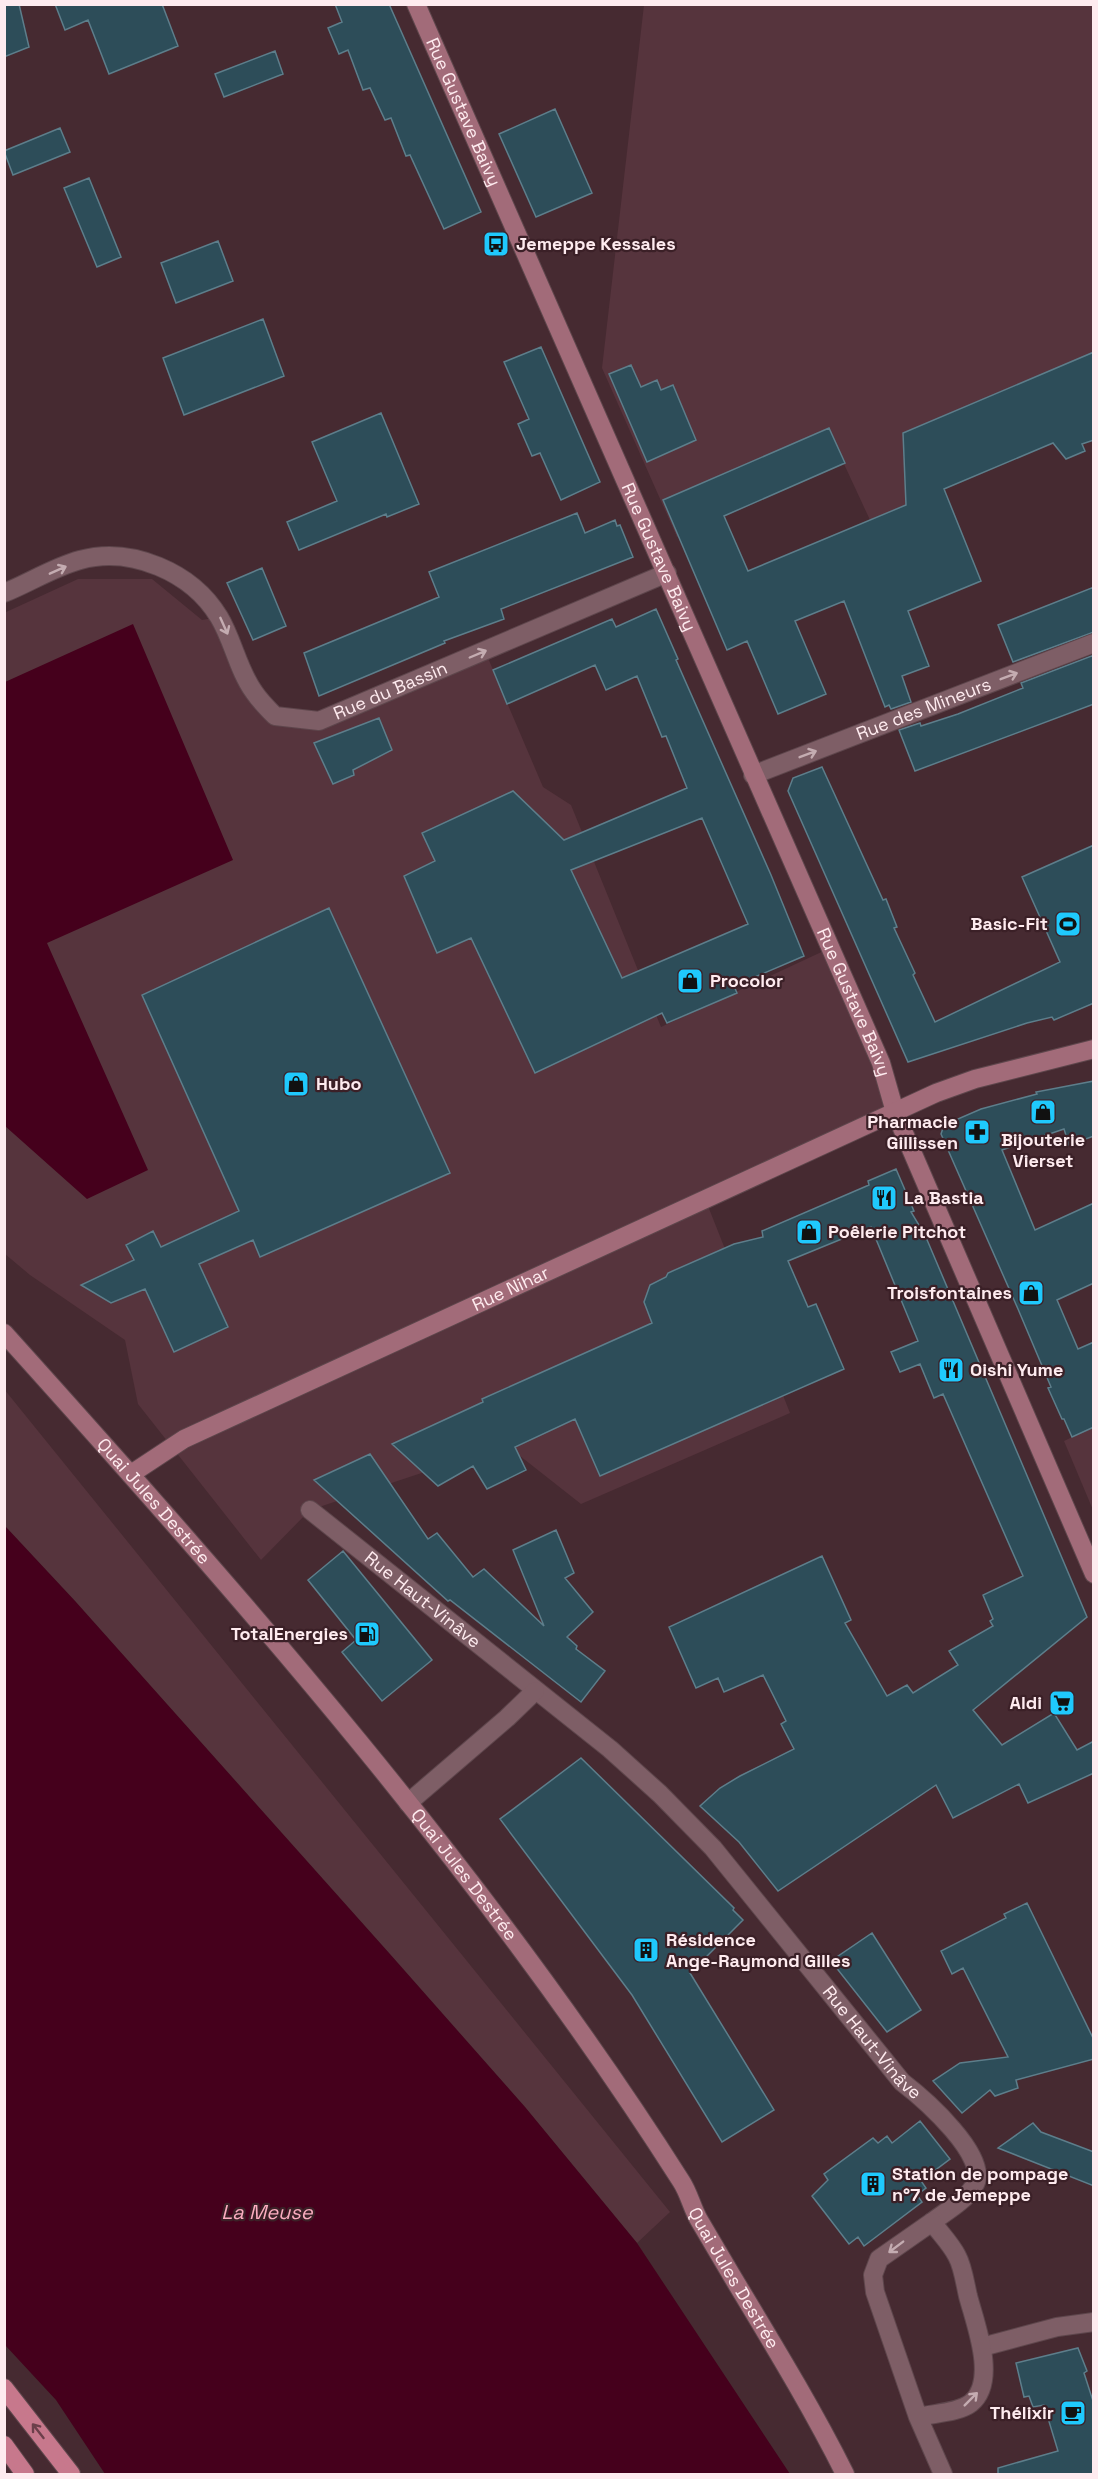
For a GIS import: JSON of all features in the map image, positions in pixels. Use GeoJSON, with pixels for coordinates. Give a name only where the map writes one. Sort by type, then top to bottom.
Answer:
{"type":"FeatureCollection","features":[{"type":"Feature","properties":{"kind":"main road"},"geometry":{"type":"LineString","coordinates":[[4,2388],[71,2475]]}},
{"type":"Feature","properties":{"kind":"main road"},"geometry":{"type":"LineString","coordinates":[[4,2445],[25,2475]]}},
{"type":"Feature","properties":{"kind":"street","name":"Rue Gustave Baivy"},"geometry":{"type":"LineString","coordinates":[[416,4],[881,1063],[896,1112],[1094,1574]]}},
{"type":"Feature","properties":{"kind":"street","name":"Rue du Bassin"},"geometry":{"type":"LineString","coordinates":[[4,593],[79,560],[105,556],[125,557],[158,565],[180,578],[203,597],[219,617],[253,692],[275,716],[319,721],[667,573]]}},
{"type":"Feature","properties":{"kind":"street","name":"Rue des Mineurs"},"geometry":{"type":"LineString","coordinates":[[753,775],[1094,643]]}},
{"type":"Feature","properties":{"kind":"street","name":"Rue Nihar"},"geometry":{"type":"LineString","coordinates":[[131,1474],[184,1439],[936,1093],[975,1079],[1094,1049]]}},
{"type":"Feature","properties":{"kind":"street","name":"Quai Jules Destrée"},"geometry":{"type":"LineString","coordinates":[[4,1333],[214,1568],[408,1803],[489,1908],[595,2053],[685,2187],[697,2217],[794,2380],[845,2475]]}},
{"type":"Feature","properties":{"kind":"street","name":"Rue Haut-Vinâve"},"geometry":{"type":"LineString","coordinates":[[310,1510],[625,1761],[695,1827],[895,2073],[925,2100],[971,2154],[977,2166],[975,2185],[968,2194],[932,2222]]}},
{"type":"Feature","properties":{"kind":"street"},"geometry":{"type":"LineString","coordinates":[[408,1803],[535,1691]]}},
{"type":"Feature","properties":{"kind":"street"},"geometry":{"type":"LineString","coordinates":[[918,2417],[962,2408],[976,2398],[982,2386],[984,2372],[982,2347],[957,2256],[932,2222],[879,2259],[873,2275],[875,2292],[918,2417],[943,2475]]}},
{"type":"Feature","properties":{"kind":"street"},"geometry":{"type":"LineString","coordinates":[[982,2347],[1057,2327],[1094,2322]]}},
{"type":"Feature","properties":{"kind":"shaded area"},"geometry":{"type":"Polygon","coordinates":[[[644,5],[1093,5],[1093,426],[870,520],[844,464],[677,537],[602,368],[644,5]]]}},
{"type":"Feature","properties":{"kind":"shaded area"},"geometry":{"type":"Polygon","coordinates":[[[78,579],[152,579],[202,620],[219,617],[275,716],[319,721],[485,651],[543,787],[571,805],[661,1027],[830,948],[895,1112],[706,1201],[790,1413],[581,1504],[506,1445],[310,1510],[261,1560],[138,1404],[125,1340],[30,1275],[5,1254],[4,613],[78,579]]]}},
{"type":"Feature","properties":{"kind":"shaded area"},"geometry":{"type":"Polygon","coordinates":[[[4,1389],[670,2212],[637,2243],[525,2107],[75,1601],[5,1526],[4,1389]]]}},
{"type":"Feature","properties":{"kind":"shaded area"},"geometry":{"type":"Polygon","coordinates":[[[1093,1427],[1093,1510],[1064,1441],[1093,1427]]]}},
{"type":"Feature","properties":{"kind":"water"},"geometry":{"type":"Polygon","coordinates":[[[133,624],[233,860],[47,943],[148,1170],[87,1199],[5,1126],[5,682],[133,624]]]}},
{"type":"Feature","properties":{"kind":"water","name":"La Meuse"},"geometry":{"type":"Polygon","coordinates":[[[5,1526],[75,1601],[525,2107],[637,2243],[790,2474],[105,2474],[56,2400],[5,2345],[5,1526]]]}},
{"type":"Feature","properties":{"kind":"building"},"geometry":{"type":"Polygon","coordinates":[[[4,4],[19,4],[29,47],[4,57],[4,4]]]}},
{"type":"Feature","properties":{"kind":"building"},"geometry":{"type":"Polygon","coordinates":[[[55,4],[162,4],[178,46],[109,74],[88,20],[65,30],[55,4]]]}},
{"type":"Feature","properties":{"kind":"building"},"geometry":{"type":"Polygon","coordinates":[[[335,4],[389,4],[481,212],[444,229],[410,155],[406,156],[391,118],[385,120],[370,88],[363,90],[348,50],[339,54],[328,28],[342,22],[335,4]]]}},
{"type":"Feature","properties":{"kind":"building"},"geometry":{"type":"Polygon","coordinates":[[[275,51],[283,74],[224,97],[215,74],[275,51]]]}},
{"type":"Feature","properties":{"kind":"building"},"geometry":{"type":"Polygon","coordinates":[[[555,109],[592,193],[536,217],[499,134],[555,109]]]}},
{"type":"Feature","properties":{"kind":"building"},"geometry":{"type":"Polygon","coordinates":[[[60,128],[70,152],[13,175],[4,151],[60,128]]]}},
{"type":"Feature","properties":{"kind":"building"},"geometry":{"type":"Polygon","coordinates":[[[89,178],[121,257],[97,267],[64,188],[89,178]]]}},
{"type":"Feature","properties":{"kind":"building"},"geometry":{"type":"Polygon","coordinates":[[[218,241],[233,281],[176,303],[161,263],[218,241]]]}},
{"type":"Feature","properties":{"kind":"building"},"geometry":{"type":"Polygon","coordinates":[[[263,319],[284,376],[184,415],[163,358],[263,319]]]}},
{"type":"Feature","properties":{"kind":"building"},"geometry":{"type":"Polygon","coordinates":[[[541,347],[600,482],[561,500],[540,453],[532,456],[518,424],[529,419],[504,362],[541,347]]]}},
{"type":"Feature","properties":{"kind":"building"},"geometry":{"type":"Polygon","coordinates":[[[1094,352],[1094,440],[1082,444],[1085,451],[1066,459],[1053,443],[944,489],[981,581],[908,611],[929,666],[902,676],[911,702],[891,709],[889,705],[885,707],[844,601],[795,621],[826,694],[778,714],[747,641],[727,650],[663,500],[829,428],[845,463],[724,516],[748,571],[906,505],[903,433],[1094,352]]]}},
{"type":"Feature","properties":{"kind":"building"},"geometry":{"type":"Polygon","coordinates":[[[631,365],[641,387],[657,380],[661,390],[673,385],[696,440],[647,462],[609,374],[631,365]]]}},
{"type":"Feature","properties":{"kind":"building"},"geometry":{"type":"Polygon","coordinates":[[[381,413],[419,504],[387,517],[386,514],[299,550],[287,522],[337,501],[312,442],[381,413]]]}},
{"type":"Feature","properties":{"kind":"building"},"geometry":{"type":"Polygon","coordinates":[[[577,513],[585,533],[615,520],[617,526],[620,525],[633,557],[501,609],[504,619],[444,641],[445,643],[319,696],[304,653],[439,597],[429,572],[577,513]]]}},
{"type":"Feature","properties":{"kind":"building"},"geometry":{"type":"Polygon","coordinates":[[[262,568],[286,626],[253,640],[227,583],[262,568]]]}},
{"type":"Feature","properties":{"kind":"building"},"geometry":{"type":"Polygon","coordinates":[[[1094,587],[1094,632],[1013,662],[998,625],[1094,587]]]}},
{"type":"Feature","properties":{"kind":"building"},"geometry":{"type":"Polygon","coordinates":[[[656,609],[804,956],[734,986],[737,993],[667,1023],[662,1013],[535,1073],[471,938],[437,953],[404,876],[435,861],[422,833],[513,791],[564,840],[687,788],[666,736],[662,737],[637,676],[606,690],[595,665],[507,704],[493,670],[612,619],[616,627],[656,609]],[[702,818],[571,870],[622,978],[748,924],[702,818]]]}},
{"type":"Feature","properties":{"kind":"building"},"geometry":{"type":"Polygon","coordinates":[[[1094,655],[1094,704],[915,771],[899,730],[920,723],[921,726],[958,714],[1023,688],[1021,683],[1094,655]]]}},
{"type":"Feature","properties":{"kind":"building"},"geometry":{"type":"Polygon","coordinates":[[[379,718],[392,750],[353,770],[354,775],[333,784],[314,743],[379,718]]]}},
{"type":"Feature","properties":{"kind":"building"},"geometry":{"type":"Polygon","coordinates":[[[822,767],[883,900],[886,899],[897,927],[894,928],[935,1022],[1060,962],[1022,877],[1094,845],[1094,1003],[1054,1020],[1052,1017],[1027,1023],[908,1062],[788,791],[793,778],[822,767]]]}},
{"type":"Feature","properties":{"kind":"building","name":"Hubo"},"geometry":{"type":"Polygon","coordinates":[[[329,908],[450,1173],[260,1257],[253,1240],[199,1264],[228,1327],[174,1352],[145,1289],[111,1303],[81,1285],[134,1260],[126,1245],[153,1231],[161,1247],[239,1211],[142,995],[329,908]]]}},
{"type":"Feature","properties":{"kind":"building"},"geometry":{"type":"Polygon","coordinates":[[[1094,1081],[1094,1136],[1069,1145],[1064,1129],[1002,1150],[1035,1230],[1094,1203],[1094,1283],[1057,1300],[1078,1349],[1094,1342],[1094,1427],[1072,1437],[1048,1388],[1051,1387],[941,1134],[944,1125],[981,1109],[1037,1094],[1036,1092],[1094,1081]]]}},
{"type":"Feature","properties":{"kind":"building"},"geometry":{"type":"Polygon","coordinates":[[[896,1169],[914,1211],[911,1212],[925,1235],[1087,1617],[973,1710],[1002,1745],[1054,1713],[1077,1750],[1094,1741],[1094,1773],[1028,1803],[1019,1784],[953,1818],[936,1785],[778,1891],[739,1842],[700,1806],[720,1788],[794,1749],[781,1724],[786,1721],[763,1675],[724,1692],[718,1678],[696,1688],[669,1627],[822,1556],[851,1620],[845,1623],[887,1696],[907,1685],[913,1693],[958,1665],[949,1651],[993,1626],[990,1621],[993,1619],[983,1595],[1023,1576],[943,1394],[934,1398],[920,1364],[900,1372],[891,1352],[918,1341],[871,1227],[788,1261],[808,1307],[816,1304],[844,1369],[600,1476],[575,1419],[515,1447],[526,1470],[487,1489],[473,1466],[438,1486],[392,1444],[483,1402],[482,1399],[652,1323],[644,1302],[650,1285],[666,1277],[668,1273],[734,1244],[763,1237],[762,1231],[869,1185],[868,1181],[896,1169]]]}},
{"type":"Feature","properties":{"kind":"building"},"geometry":{"type":"Polygon","coordinates":[[[370,1454],[428,1539],[437,1533],[473,1577],[484,1569],[544,1626],[513,1550],[556,1530],[574,1573],[565,1578],[593,1612],[567,1637],[577,1646],[576,1649],[605,1671],[581,1702],[450,1600],[448,1601],[314,1480],[370,1454]]]}},
{"type":"Feature","properties":{"kind":"building"},"geometry":{"type":"Polygon","coordinates":[[[343,1551],[432,1660],[382,1701],[342,1652],[356,1640],[308,1580],[343,1551]]]}},
{"type":"Feature","properties":{"kind":"building","name":"Résidence Ange-Raymond Gilles"},"geometry":{"type":"Polygon","coordinates":[[[581,1758],[734,1908],[733,1910],[743,1920],[690,1973],[774,2110],[722,2142],[632,1995],[500,1819],[581,1758]]]}},
{"type":"Feature","properties":{"kind":"building"},"geometry":{"type":"Polygon","coordinates":[[[1027,1903],[1094,2040],[1094,2059],[1016,2080],[1018,2088],[995,2096],[990,2090],[962,2113],[933,2081],[960,2063],[1008,2057],[963,1968],[952,1974],[941,1951],[1006,1918],[1004,1914],[1027,1903]]]}},
{"type":"Feature","properties":{"kind":"building"},"geometry":{"type":"Polygon","coordinates":[[[872,1933],[921,2010],[887,2032],[831,1961],[872,1933]]]}},
{"type":"Feature","properties":{"kind":"building","name":"Station de pompage n°7 de Jemeppe"},"geometry":{"type":"Polygon","coordinates":[[[920,2121],[950,2159],[921,2181],[926,2188],[917,2195],[922,2202],[864,2246],[858,2237],[849,2244],[812,2196],[828,2180],[824,2174],[873,2138],[878,2143],[887,2136],[892,2143],[920,2121]]]}},
{"type":"Feature","properties":{"kind":"building"},"geometry":{"type":"Polygon","coordinates":[[[1033,2123],[1041,2132],[1094,2152],[1094,2186],[998,2148],[1033,2123]]]}},
{"type":"Feature","properties":{"kind":"building"},"geometry":{"type":"Polygon","coordinates":[[[1078,2348],[1087,2371],[1084,2373],[1094,2404],[1094,2475],[998,2475],[998,2468],[1058,2451],[1044,2405],[1033,2407],[1029,2396],[1024,2397],[1016,2363],[1078,2348]]]}},
{"type":"Feature","properties":{"kind":"place","name":"Jemeppe Kessales"},"geometry":{"type":"Point","coordinates":[496,244]}},
{"type":"Feature","properties":{"kind":"place","name":"Basic-Fit"},"geometry":{"type":"Point","coordinates":[1068,924]}},
{"type":"Feature","properties":{"kind":"place","name":"Procolor"},"geometry":{"type":"Point","coordinates":[690,981]}},
{"type":"Feature","properties":{"kind":"place","name":"Hubo"},"geometry":{"type":"Point","coordinates":[296,1084]}},
{"type":"Feature","properties":{"kind":"place","name":"Bijouterie Vierset"},"geometry":{"type":"Point","coordinates":[1043,1112]}},
{"type":"Feature","properties":{"kind":"place","name":"Pharmacie Gillissen"},"geometry":{"type":"Point","coordinates":[977,1132]}},
{"type":"Feature","properties":{"kind":"place","name":"La Bastia"},"geometry":{"type":"Point","coordinates":[884,1198]}},
{"type":"Feature","properties":{"kind":"place","name":"Poêlerie Pitchot"},"geometry":{"type":"Point","coordinates":[809,1232]}},
{"type":"Feature","properties":{"kind":"place","name":"Troisfontaines"},"geometry":{"type":"Point","coordinates":[1031,1293]}},
{"type":"Feature","properties":{"kind":"place","name":"Oishi Yume"},"geometry":{"type":"Point","coordinates":[951,1370]}},
{"type":"Feature","properties":{"kind":"place","name":"TotalEnergies"},"geometry":{"type":"Point","coordinates":[367,1634]}},
{"type":"Feature","properties":{"kind":"place","name":"Aldi"},"geometry":{"type":"Point","coordinates":[1062,1703]}},
{"type":"Feature","properties":{"kind":"place","name":"Résidence Ange-Raymond Gilles"},"geometry":{"type":"Point","coordinates":[646,1950]}},
{"type":"Feature","properties":{"kind":"place","name":"Station de pompage n°7 de Jemeppe"},"geometry":{"type":"Point","coordinates":[873,2184]}},
{"type":"Feature","properties":{"kind":"place","name":"Thélixir"},"geometry":{"type":"Point","coordinates":[1073,2413]}}]}
